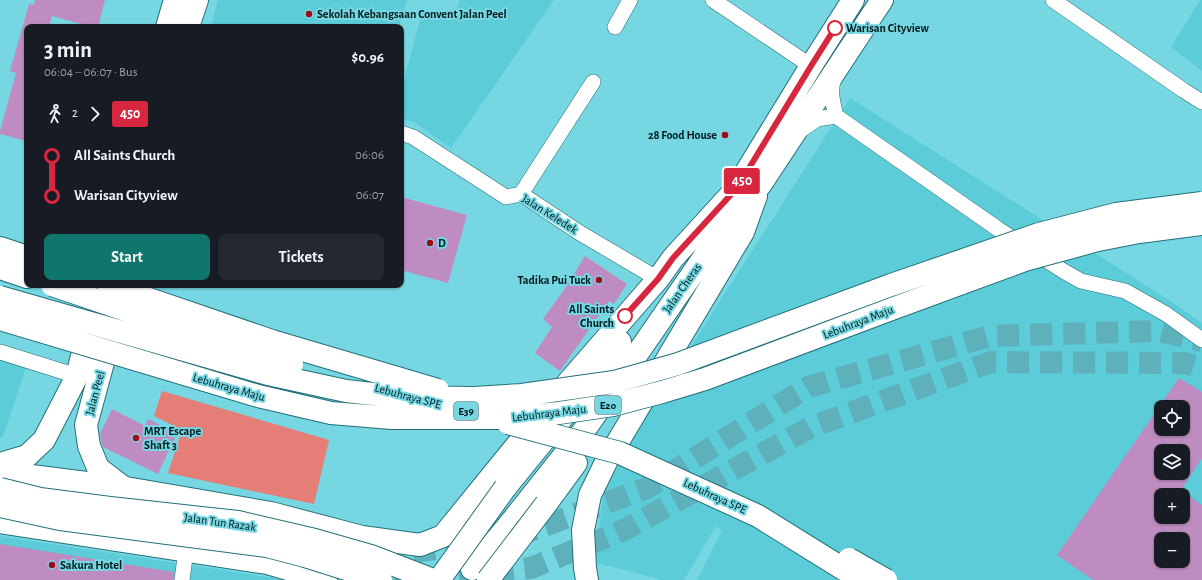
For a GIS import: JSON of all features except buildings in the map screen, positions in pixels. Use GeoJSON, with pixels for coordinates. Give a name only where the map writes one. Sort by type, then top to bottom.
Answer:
{"type":"FeatureCollection","features":[{"type":"Feature","properties":{"kind":"main road"},"geometry":{"type":"LineString","coordinates":[[168,24],[175,0]]}},
{"type":"Feature","properties":{"kind":"main road"},"geometry":{"type":"LineString","coordinates":[[189,24],[197,0]]}},
{"type":"Feature","properties":{"kind":"main road","name":"Jalan Cheras"},"geometry":{"type":"LineString","coordinates":[[475,576],[508,513],[681,273],[737,188],[853,0]]}},
{"type":"Feature","properties":{"kind":"main road","name":"Jalan Cheras"},"geometry":{"type":"LineString","coordinates":[[475,576],[512,521],[588,425],[730,218],[761,184],[882,0]]}},
{"type":"Feature","properties":{"kind":"main road"},"geometry":{"type":"LineString","coordinates":[[475,576],[546,504],[655,356],[761,184]]}},
{"type":"Feature","properties":{"kind":"main road"},"geometry":{"type":"LineString","coordinates":[[587,580],[583,530],[590,495],[606,460],[743,232],[761,184]]}},
{"type":"Feature","properties":{"kind":"main road"},"geometry":{"type":"LineString","coordinates":[[0,472],[126,488],[271,513],[362,537],[420,545],[443,536],[566,386],[658,279],[673,258],[737,188]]}},
{"type":"Feature","properties":{"kind":"main road"},"geometry":{"type":"LineString","coordinates":[[439,580],[505,488],[599,372],[673,268],[737,188]]}},
{"type":"Feature","properties":{"kind":"main road","name":"Lebuhraya Maju"},"geometry":{"type":"LineString","coordinates":[[0,297],[268,374],[346,391],[407,397],[474,398],[522,395],[614,382],[678,364],[891,285],[1039,234],[1116,214],[1202,202]]}},
{"type":"Feature","properties":{"kind":"main road","name":"Lebuhraya Maju"},"geometry":{"type":"LineString","coordinates":[[0,319],[258,396],[332,413],[392,418],[507,418],[559,413],[613,405],[705,380],[1025,260],[1098,240],[1132,233],[1202,224]]}},
{"type":"Feature","properties":{"kind":"main road"},"geometry":{"type":"LineString","coordinates":[[0,248],[24,257]]}},
{"type":"Feature","properties":{"kind":"main road"},"geometry":{"type":"LineString","coordinates":[[0,268],[24,276]]}},
{"type":"Feature","properties":{"kind":"main road","name":"Lebuhraya SPE"},"geometry":{"type":"LineString","coordinates":[[61,288],[268,358],[620,453],[758,516],[861,580]]}},
{"type":"Feature","properties":{"kind":"main road","name":"Jalan Peel"},"geometry":{"type":"LineString","coordinates":[[0,464],[27,456],[44,440],[76,376],[99,288]]}},
{"type":"Feature","properties":{"kind":"main road","name":"Lebuhraya SPE"},"geometry":{"type":"LineString","coordinates":[[117,288],[272,341],[625,445],[758,505],[886,580]]}},
{"type":"Feature","properties":{"kind":"main road","name":"Jalan Peel"},"geometry":{"type":"LineString","coordinates":[[123,288],[86,425],[89,446],[98,468],[126,488]]}},
{"type":"Feature","properties":{"kind":"main road","name":"Jalan Tun Razak"},"geometry":{"type":"LineString","coordinates":[[0,489],[40,499],[238,522],[315,540],[364,554],[434,580]]}},
{"type":"Feature","properties":{"kind":"main road","name":"Jalan Tun Razak"},"geometry":{"type":"LineString","coordinates":[[0,506],[60,519],[267,546],[305,556],[381,580]]}},
{"type":"Feature","properties":{"kind":"main road"},"geometry":{"type":"LineString","coordinates":[[0,522],[267,563],[326,580]]}},
{"type":"Feature","properties":{"kind":"main road"},"geometry":{"type":"LineString","coordinates":[[362,537],[385,547],[396,555],[400,575],[397,580]]}},
{"type":"Feature","properties":{"kind":"street"},"geometry":{"type":"LineString","coordinates":[[615,27],[630,0]]}},
{"type":"Feature","properties":{"kind":"street"},"geometry":{"type":"LineString","coordinates":[[713,0],[811,66]]}},
{"type":"Feature","properties":{"kind":"street"},"geometry":{"type":"LineString","coordinates":[[1053,0],[1176,86],[1202,102]]}},
{"type":"Feature","properties":{"kind":"street"},"geometry":{"type":"LineString","coordinates":[[836,72],[832,82],[831,95],[836,116],[998,229],[1065,272],[1081,281],[1125,292],[1166,314],[1202,340]]}},
{"type":"Feature","properties":{"kind":"street"},"geometry":{"type":"LineString","coordinates":[[521,194],[593,82]]}},
{"type":"Feature","properties":{"kind":"street"},"geometry":{"type":"LineString","coordinates":[[792,137],[806,125],[817,119],[836,116]]}},
{"type":"Feature","properties":{"kind":"street","name":"Jalan Keledek"},"geometry":{"type":"LineString","coordinates":[[404,134],[413,137],[506,197],[521,194],[658,279]]}},
{"type":"Feature","properties":{"kind":"street"},"geometry":{"type":"LineString","coordinates":[[0,352],[76,376]]}},
{"type":"Feature","properties":{"kind":"street"},"geometry":{"type":"LineString","coordinates":[[182,580],[186,550]]}},
{"type":"Feature","properties":{"kind":"shaded area","name":"Sekolah Kebangsaan Convent Jalan Peel"},"geometry":{"type":"Polygon","coordinates":[[[218,0],[407,0],[400,24],[212,24],[218,0]]]}},
{"type":"Feature","properties":{"kind":"shaded area"},"geometry":{"type":"Polygon","coordinates":[[[460,0],[554,0],[451,148],[414,122],[404,120],[404,81],[422,12],[454,17],[460,0]]]}},
{"type":"Feature","properties":{"kind":"shaded area"},"geometry":{"type":"Polygon","coordinates":[[[1200,0],[1202,0],[1202,71],[1171,47],[1200,0]]]}},
{"type":"Feature","properties":{"kind":"shaded area"},"geometry":{"type":"Polygon","coordinates":[[[850,98],[1169,300],[1202,323],[1202,580],[697,580],[722,530],[716,526],[684,580],[661,580],[595,563],[603,494],[644,420],[850,98]]]}},
{"type":"Feature","properties":{"kind":"shaded area"},"geometry":{"type":"Polygon","coordinates":[[[0,358],[26,367],[3,436],[0,438],[0,358]]]}},
{"type":"Feature","properties":{"kind":"shaded area"},"geometry":{"type":"Polygon","coordinates":[[[162,391],[329,440],[314,504],[168,473],[182,430],[154,416],[162,391]]]}},
{"type":"Feature","properties":{"kind":"shaded area"},"geometry":{"type":"Polygon","coordinates":[[[0,536],[287,580],[0,580],[0,536]]]}},
{"type":"Feature","properties":{"kind":"tunnel"},"geometry":{"type":"LineString","coordinates":[[514,537],[647,488],[808,387],[990,336],[1160,331],[1202,341]]}},
{"type":"Feature","properties":{"kind":"tunnel"},"geometry":{"type":"LineString","coordinates":[[426,579],[531,568],[624,530],[811,427],[991,362],[1185,363],[1202,368]]}},
{"type":"Feature","properties":{"kind":"tunnel"},"geometry":{"type":"LineString","coordinates":[[413,552],[478,543]]}},
{"type":"Feature","properties":{"kind":"tunnel"},"geometry":{"type":"LineString","coordinates":[[361,573],[417,580]]}},
{"type":"Feature","properties":{"kind":"bus line","name":"450"},"geometry":{"type":"LineString","coordinates":[[625,316],[658,279],[673,258],[737,188],[835,28]]}},
{"type":"Feature","properties":{"kind":"place","name":"Sekolah Kebangsaan Convent Jalan Peel"},"geometry":{"type":"Point","coordinates":[309,14]}},
{"type":"Feature","properties":{"kind":"place","name":"Warisan Cityview"},"geometry":{"type":"Point","coordinates":[835,28]}},
{"type":"Feature","properties":{"kind":"place","name":"28 Food House"},"geometry":{"type":"Point","coordinates":[725,135]}},
{"type":"Feature","properties":{"kind":"place","name":"D"},"geometry":{"type":"Point","coordinates":[430,243]}},
{"type":"Feature","properties":{"kind":"place","name":"Tadika Pui Tuck"},"geometry":{"type":"Point","coordinates":[599,280]}},
{"type":"Feature","properties":{"kind":"place","name":"All Saints Church"},"geometry":{"type":"Point","coordinates":[625,316]}},
{"type":"Feature","properties":{"kind":"place","name":"MRT Escape Shaft 3"},"geometry":{"type":"Point","coordinates":[136,438]}},
{"type":"Feature","properties":{"kind":"place","name":"Sakura Hotel"},"geometry":{"type":"Point","coordinates":[52,565]}}]}
